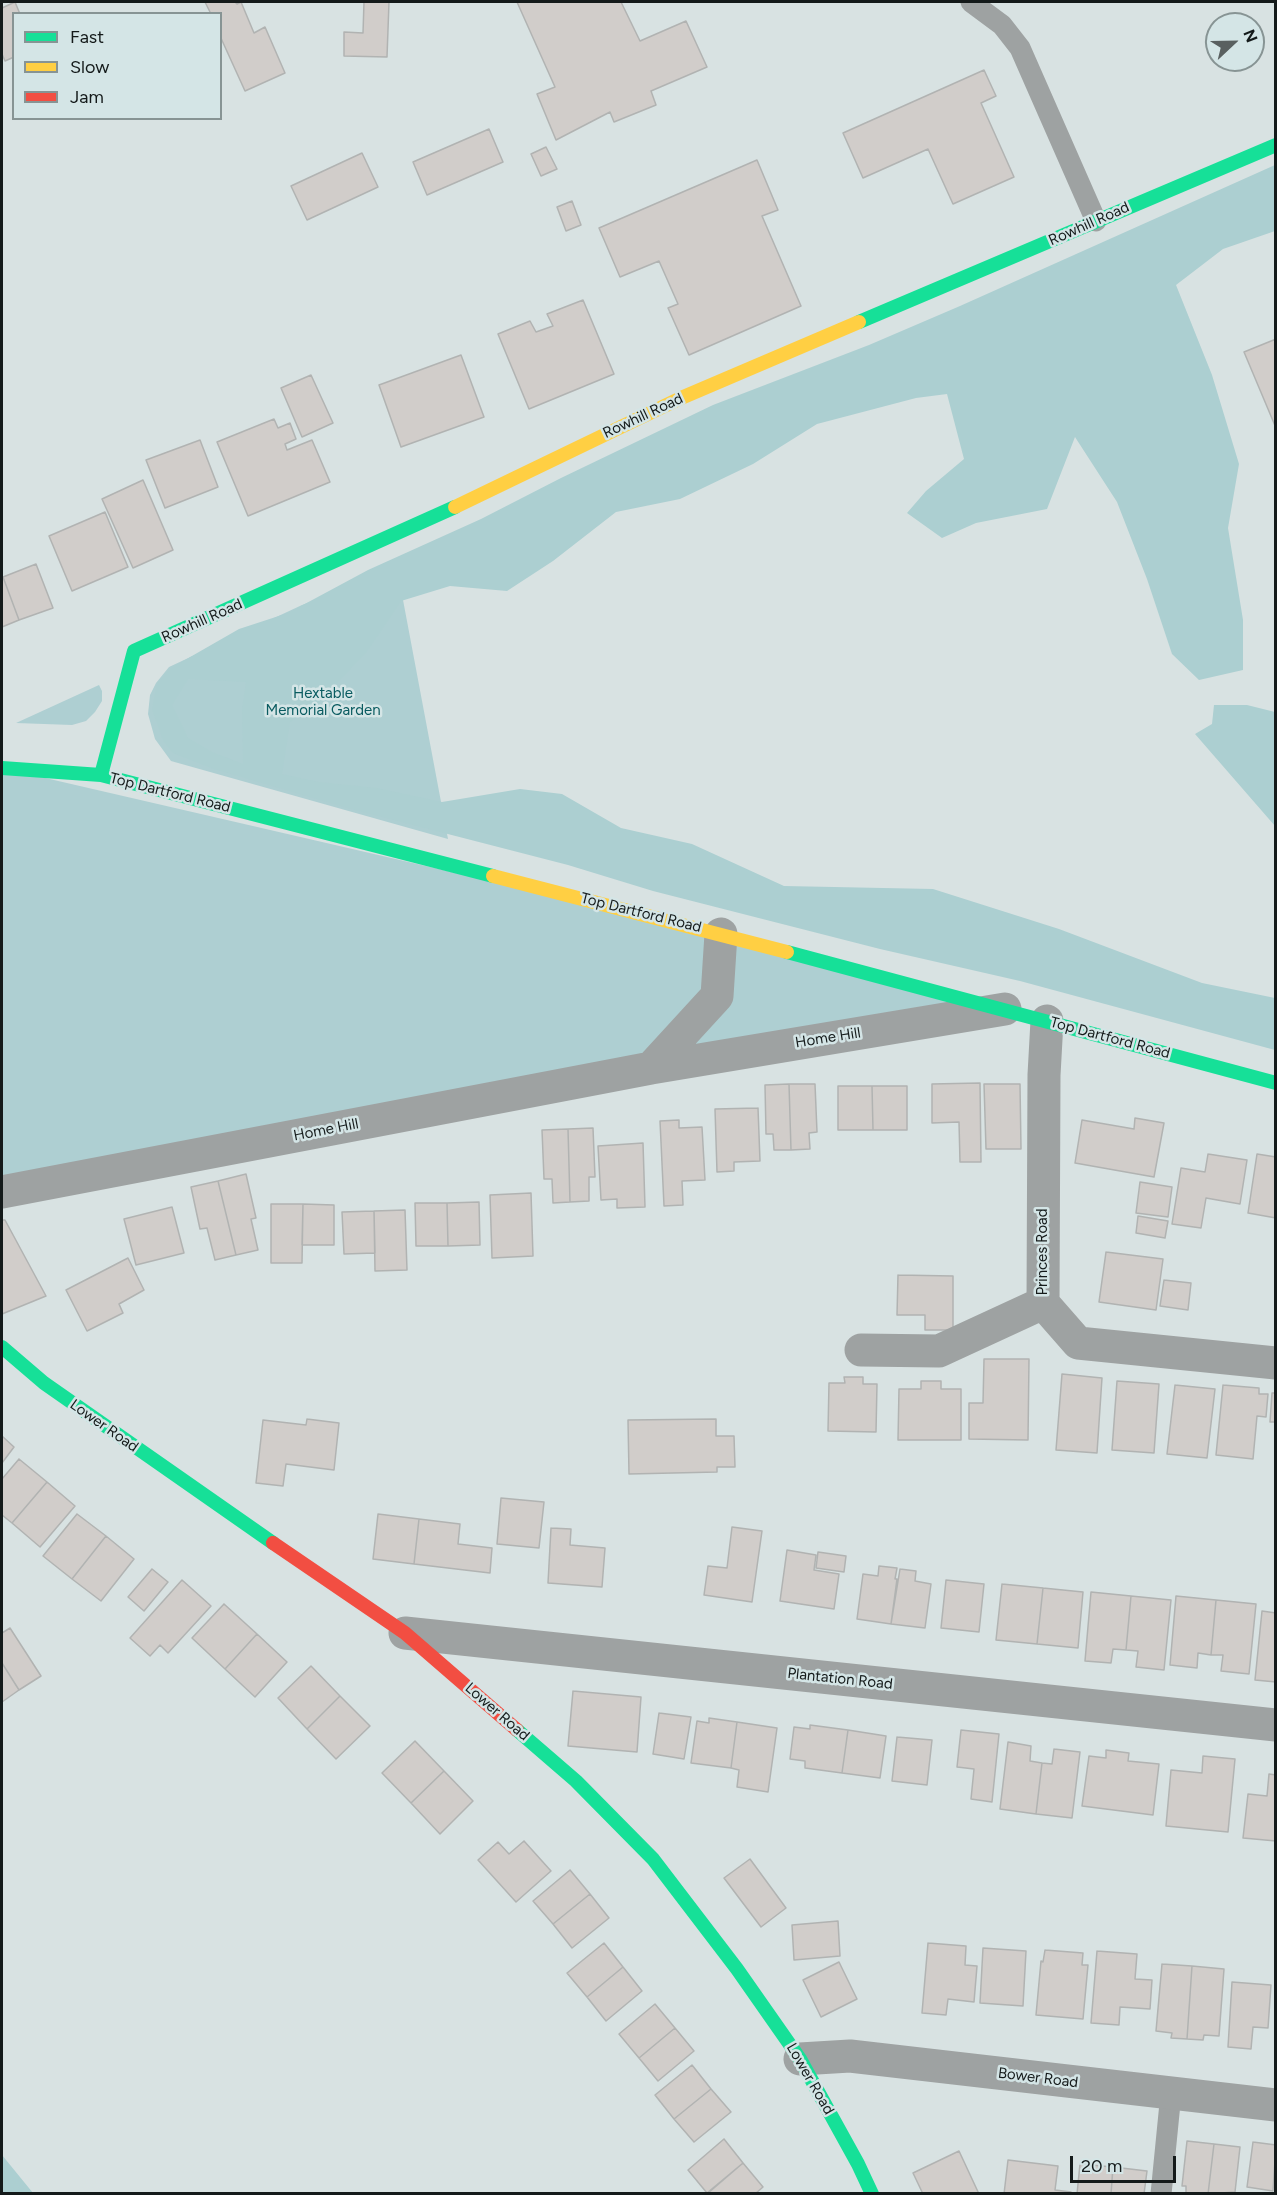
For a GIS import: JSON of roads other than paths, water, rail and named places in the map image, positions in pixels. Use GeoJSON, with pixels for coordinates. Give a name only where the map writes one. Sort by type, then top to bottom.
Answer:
{"type":"FeatureCollection","features":[{"type":"Feature","properties":{"kind":"street","name":"Rowhill Road"},"geometry":{"type":"LineString","coordinates":[[101,775],[134,651],[406,530],[681,398],[1275,145]]}},
{"type":"Feature","properties":{"kind":"street","name":"Top Dartford Road"},"geometry":{"type":"LineString","coordinates":[[2,768],[101,775],[721,934],[1275,1083]]}},
{"type":"Feature","properties":{"kind":"street"},"geometry":{"type":"LineString","coordinates":[[651,1068],[717,996],[721,934]]}},
{"type":"Feature","properties":{"kind":"street","name":"Home Hill"},"geometry":{"type":"LineString","coordinates":[[2,1192],[651,1068],[1005,1009]]}},
{"type":"Feature","properties":{"kind":"street","name":"Princes Road"},"geometry":{"type":"LineString","coordinates":[[1047,1021],[1044,1075],[1043,1303],[1078,1343],[1275,1363]]}},
{"type":"Feature","properties":{"kind":"street"},"geometry":{"type":"LineString","coordinates":[[861,1350],[939,1351],[1043,1303]]}},
{"type":"Feature","properties":{"kind":"street","name":"Lower Road"},"geometry":{"type":"LineString","coordinates":[[2,1347],[44,1383],[405,1633],[576,1780],[653,1859],[737,1969],[800,2059],[872,2193]]}},
{"type":"Feature","properties":{"kind":"street","name":"Plantation Road"},"geometry":{"type":"LineString","coordinates":[[405,1633],[1275,1725]]}},
{"type":"Feature","properties":{"kind":"street","name":"Bower Road"},"geometry":{"type":"LineString","coordinates":[[800,2059],[850,2056],[1275,2105]]}},
{"type":"Feature","properties":{"kind":"lane"},"geometry":{"type":"LineString","coordinates":[[971,2],[1002,25],[1020,48],[1096,221]]}},
{"type":"Feature","properties":{"kind":"lane"},"geometry":{"type":"LineString","coordinates":[[1161,2193],[1171,2093]]}},
{"type":"Feature","properties":{"kind":"park label","name":"Hextable Memorial Garden"},"geometry":{"type":"Point","coordinates":[323,702]}}]}
